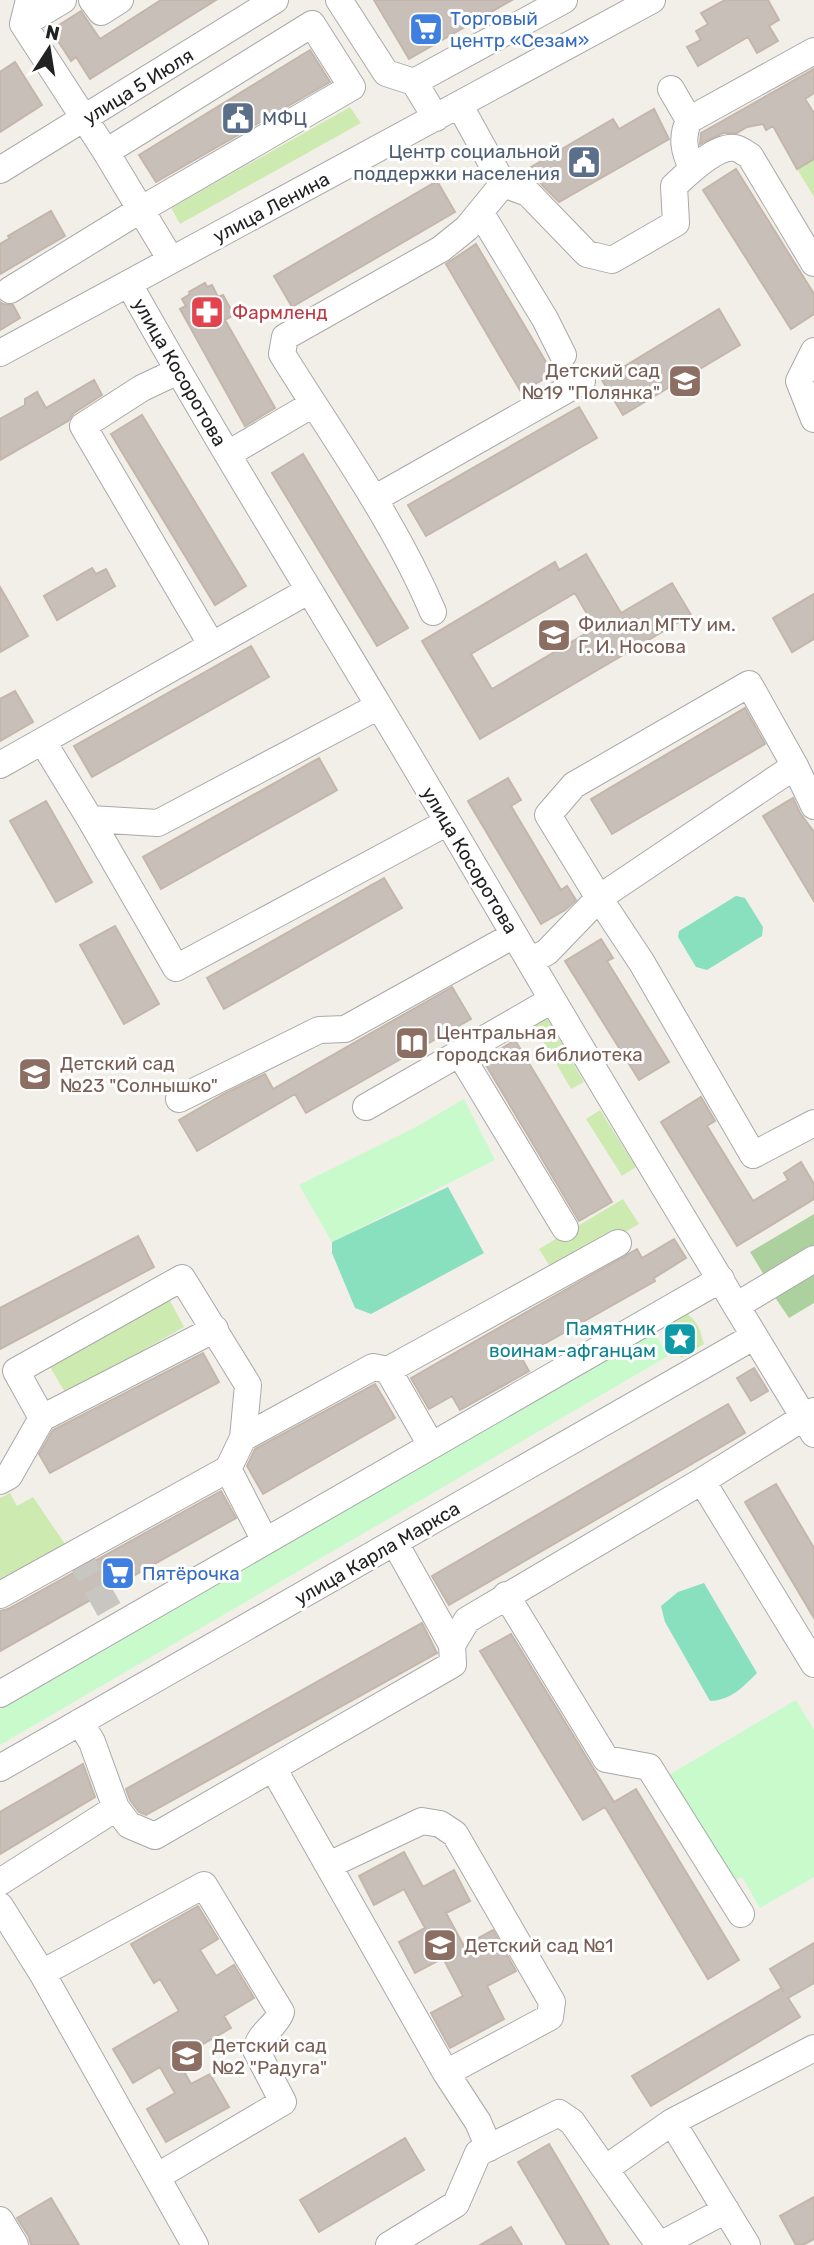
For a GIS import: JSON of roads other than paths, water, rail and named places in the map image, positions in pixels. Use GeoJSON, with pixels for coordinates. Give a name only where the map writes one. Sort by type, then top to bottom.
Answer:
{"type":"FeatureCollection","features":[{"type":"Feature","properties":{"kind":"street"},"geometry":{"type":"LineString","coordinates":[[63,0],[26,12],[84,120],[171,260]]}},
{"type":"Feature","properties":{"kind":"street"},"geometry":{"type":"LineString","coordinates":[[92,0],[101,12],[120,0]]}},
{"type":"Feature","properties":{"kind":"street","name":"улица 5 Июля"},"geometry":{"type":"LineString","coordinates":[[0,170],[275,0]]}},
{"type":"Feature","properties":{"kind":"street"},"geometry":{"type":"LineString","coordinates":[[339,0],[386,73],[414,82],[436,118]]}},
{"type":"Feature","properties":{"kind":"street"},"geometry":{"type":"LineString","coordinates":[[414,82],[564,0]]}},
{"type":"Feature","properties":{"kind":"street","name":"улица Ленина"},"geometry":{"type":"LineString","coordinates":[[0,353],[652,0]]}},
{"type":"Feature","properties":{"kind":"street"},"geometry":{"type":"LineString","coordinates":[[10,290],[140,210],[352,87],[312,24],[106,152]]}},
{"type":"Feature","properties":{"kind":"street"},"geometry":{"type":"LineString","coordinates":[[692,168],[685,153],[683,134],[689,120],[814,51]]}},
{"type":"Feature","properties":{"kind":"street"},"geometry":{"type":"LineString","coordinates":[[671,89],[689,120]]}},
{"type":"Feature","properties":{"kind":"street"},"geometry":{"type":"LineString","coordinates":[[460,106],[503,184],[528,192],[587,254],[612,260],[676,223],[674,186],[692,168],[726,148],[737,148],[750,156],[814,263]]}},
{"type":"Feature","properties":{"kind":"street"},"geometry":{"type":"LineString","coordinates":[[433,612],[374,499],[282,354],[285,337],[441,249],[467,228],[503,184]]}},
{"type":"Feature","properties":{"kind":"street"},"geometry":{"type":"LineString","coordinates":[[480,212],[545,319],[563,355]]}},
{"type":"Feature","properties":{"kind":"street","name":"улица Косоротова"},"geometry":{"type":"LineString","coordinates":[[129,284],[308,591],[721,1279],[753,1337],[810,1421]]}},
{"type":"Feature","properties":{"kind":"street"},"geometry":{"type":"LineString","coordinates":[[814,351],[799,382],[814,419]]}},
{"type":"Feature","properties":{"kind":"street"},"geometry":{"type":"LineString","coordinates":[[178,371],[142,388],[83,426],[211,644]]}},
{"type":"Feature","properties":{"kind":"street"},"geometry":{"type":"LineString","coordinates":[[374,499],[582,381]]}},
{"type":"Feature","properties":{"kind":"street"},"geometry":{"type":"LineString","coordinates":[[228,454],[313,404]]}},
{"type":"Feature","properties":{"kind":"street"},"geometry":{"type":"LineString","coordinates":[[0,765],[308,591]]}},
{"type":"Feature","properties":{"kind":"street"},"geometry":{"type":"LineString","coordinates":[[814,806],[749,684],[574,785],[548,815],[642,963],[753,1154],[814,1123]]}},
{"type":"Feature","properties":{"kind":"street"},"geometry":{"type":"LineString","coordinates":[[90,819],[158,823],[379,706]]}},
{"type":"Feature","properties":{"kind":"street"},"geometry":{"type":"LineString","coordinates":[[43,742],[176,968],[447,822]]}},
{"type":"Feature","properties":{"kind":"street"},"geometry":{"type":"LineString","coordinates":[[530,961],[547,952],[599,898],[795,766]]}},
{"type":"Feature","properties":{"kind":"street"},"geometry":{"type":"LineString","coordinates":[[179,1099],[319,1030],[345,1029],[514,935]]}},
{"type":"Feature","properties":{"kind":"street"},"geometry":{"type":"LineString","coordinates":[[366,1107],[552,1000]]}},
{"type":"Feature","properties":{"kind":"street"},"geometry":{"type":"LineString","coordinates":[[460,1054],[565,1228]]}},
{"type":"Feature","properties":{"kind":"street"},"geometry":{"type":"LineString","coordinates":[[243,1438],[373,1367],[387,1370],[618,1243]]}},
{"type":"Feature","properties":{"kind":"street"},"geometry":{"type":"LineString","coordinates":[[736,1306],[814,1259]]}},
{"type":"Feature","properties":{"kind":"street"},"geometry":{"type":"LineString","coordinates":[[0,1595],[228,1469],[243,1438],[248,1385],[182,1278],[16,1371],[41,1418]]}},
{"type":"Feature","properties":{"kind":"street"},"geometry":{"type":"LineString","coordinates":[[0,1694],[721,1279]]}},
{"type":"Feature","properties":{"kind":"street"},"geometry":{"type":"LineString","coordinates":[[0,1481],[9,1476],[41,1418],[215,1329]]}},
{"type":"Feature","properties":{"kind":"street","name":"улица Карла Маркса"},"geometry":{"type":"LineString","coordinates":[[0,1768],[753,1337]]}},
{"type":"Feature","properties":{"kind":"street"},"geometry":{"type":"LineString","coordinates":[[387,1370],[431,1445]]}},
{"type":"Feature","properties":{"kind":"street"},"geometry":{"type":"LineString","coordinates":[[452,1645],[467,1620],[506,1595],[810,1421]]}},
{"type":"Feature","properties":{"kind":"street"},"geometry":{"type":"LineString","coordinates":[[228,1469],[265,1541]]}},
{"type":"Feature","properties":{"kind":"street"},"geometry":{"type":"LineString","coordinates":[[702,1481],[814,1664]]}},
{"type":"Feature","properties":{"kind":"street"},"geometry":{"type":"LineString","coordinates":[[80,1722],[92,1742],[116,1808],[129,1825],[155,1836],[453,1664],[452,1645],[395,1543]]}},
{"type":"Feature","properties":{"kind":"street"},"geometry":{"type":"LineString","coordinates":[[506,1595],[606,1759],[649,1767],[741,1914]]}},
{"type":"Feature","properties":{"kind":"street"},"geometry":{"type":"LineString","coordinates":[[273,1768],[446,2073],[478,2122],[489,2148]]}},
{"type":"Feature","properties":{"kind":"street"},"geometry":{"type":"LineString","coordinates":[[0,1882],[116,1808]]}},
{"type":"Feature","properties":{"kind":"street"},"geometry":{"type":"LineString","coordinates":[[329,1865],[422,1821],[440,1824],[455,1834],[552,2002],[550,2017],[446,2073]]}},
{"type":"Feature","properties":{"kind":"street"},"geometry":{"type":"LineString","coordinates":[[42,1973],[204,1885],[281,2012],[257,2041],[256,2050],[284,2102],[158,2176]]}},
{"type":"Feature","properties":{"kind":"street"},"geometry":{"type":"LineString","coordinates":[[0,1906],[42,1973],[195,2245]]}},
{"type":"Feature","properties":{"kind":"street"},"geometry":{"type":"LineString","coordinates":[[605,2169],[672,2122],[814,2048]]}},
{"type":"Feature","properties":{"kind":"street"},"geometry":{"type":"LineString","coordinates":[[389,2245],[456,2204],[478,2153],[559,2113],[572,2122],[659,2245],[726,2210]]}},
{"type":"Feature","properties":{"kind":"street"},"geometry":{"type":"LineString","coordinates":[[672,2122],[747,2245]]}},
{"type":"Feature","properties":{"kind":"street"},"geometry":{"type":"LineString","coordinates":[[0,2220],[15,2245]]}},
{"type":"Feature","properties":{"kind":"tunnel"},"geometry":{"type":"LineString","coordinates":[[77,1553],[118,1625]]}},
{"type":"Feature","properties":{"kind":"place","name":"Торговый центр «Сезам»"},"geometry":{"type":"Point","coordinates":[426,29]}},
{"type":"Feature","properties":{"kind":"place","name":"МФЦ"},"geometry":{"type":"Point","coordinates":[238,118]}},
{"type":"Feature","properties":{"kind":"place","name":"Центр социальной поддержки населения"},"geometry":{"type":"Point","coordinates":[584,162]}},
{"type":"Feature","properties":{"kind":"place","name":"Фармленд"},"geometry":{"type":"Point","coordinates":[207,312]}},
{"type":"Feature","properties":{"kind":"place","name":"Детский сад №19 \"Полянка\""},"geometry":{"type":"Point","coordinates":[685,381]}},
{"type":"Feature","properties":{"kind":"place","name":"Филиал МГТУ им. Г. И. Носова"},"geometry":{"type":"Point","coordinates":[554,635]}},
{"type":"Feature","properties":{"kind":"place","name":"Центральная городская библиотека"},"geometry":{"type":"Point","coordinates":[412,1043]}},
{"type":"Feature","properties":{"kind":"place","name":"Детский сад №23 \"Солнышко\""},"geometry":{"type":"Point","coordinates":[35,1074]}},
{"type":"Feature","properties":{"kind":"place","name":"Памятник воинам-афганцам"},"geometry":{"type":"Point","coordinates":[680,1339]}},
{"type":"Feature","properties":{"kind":"place","name":"Пятёрочка"},"geometry":{"type":"Point","coordinates":[118,1573]}},
{"type":"Feature","properties":{"kind":"place","name":"Детский сад №1"},"geometry":{"type":"Point","coordinates":[440,1945]}},
{"type":"Feature","properties":{"kind":"place","name":"Детский сад №2 \"Радуга\""},"geometry":{"type":"Point","coordinates":[187,2056]}}]}
